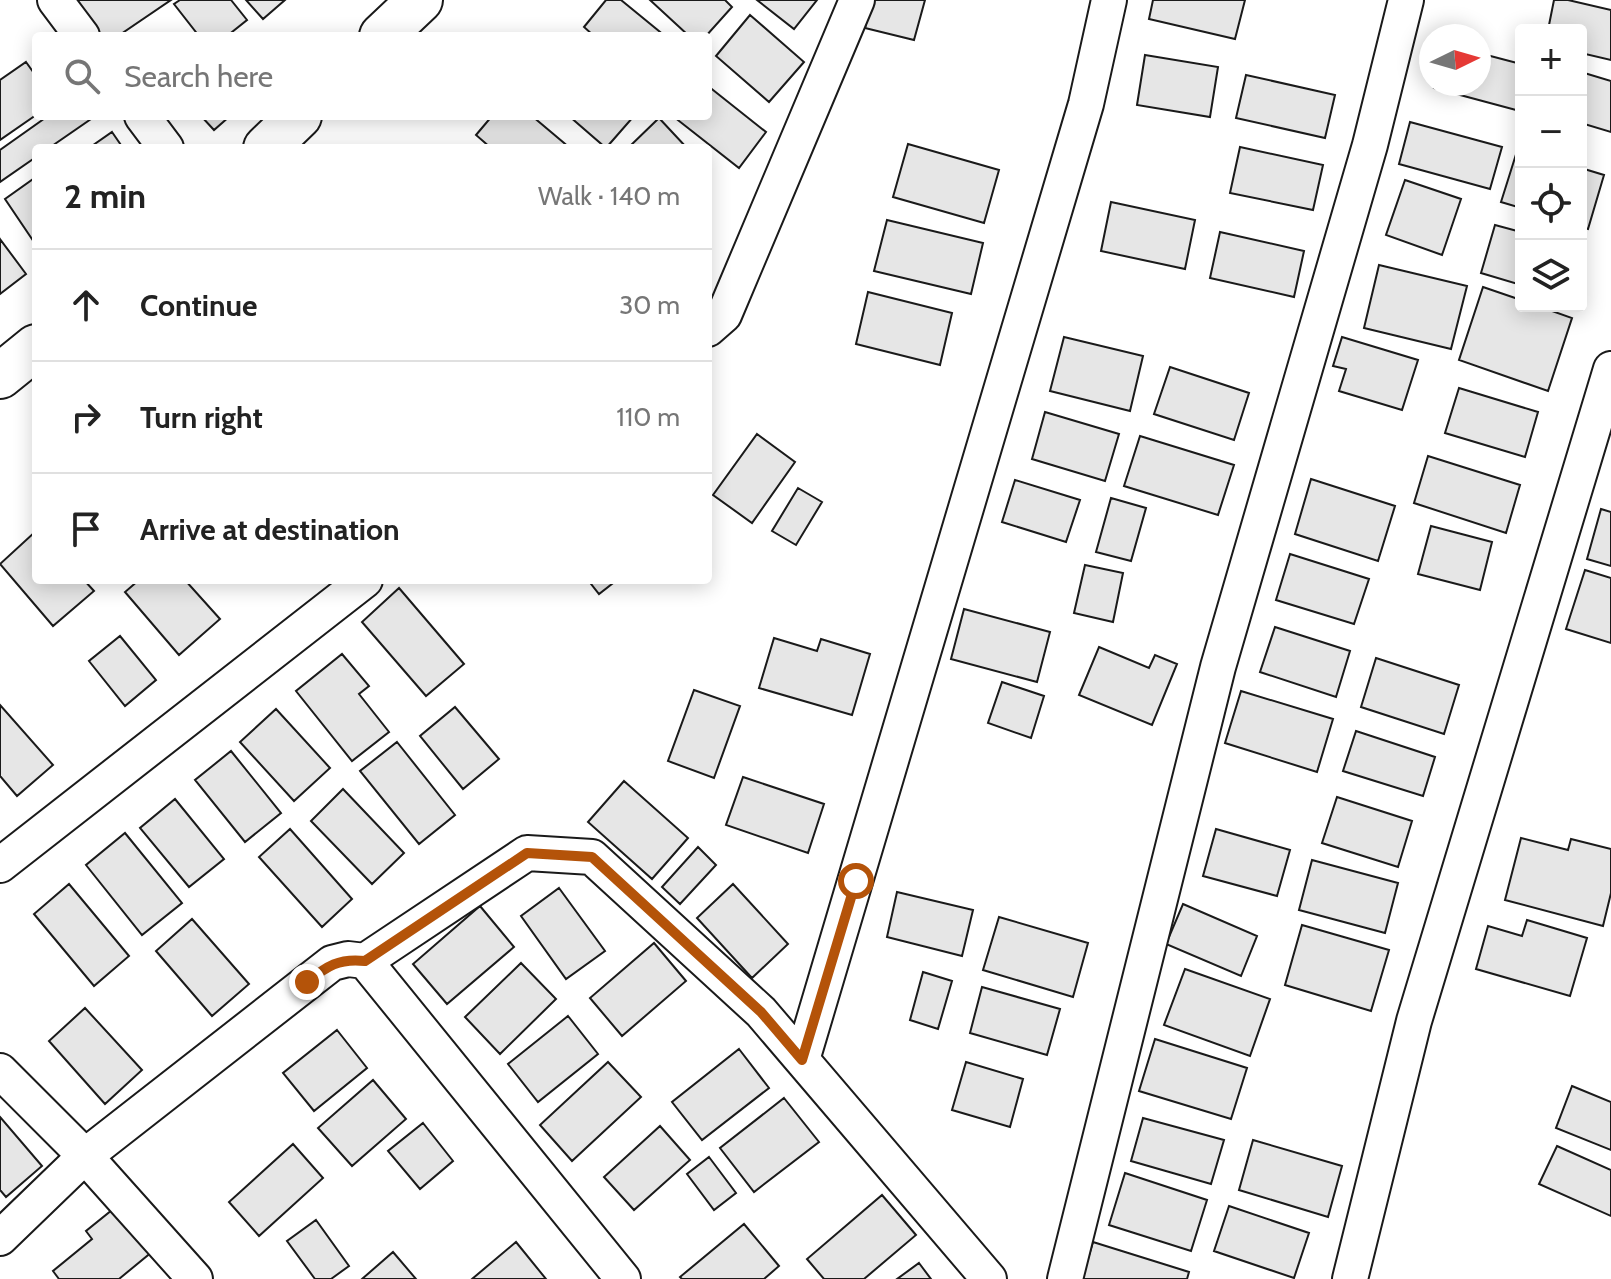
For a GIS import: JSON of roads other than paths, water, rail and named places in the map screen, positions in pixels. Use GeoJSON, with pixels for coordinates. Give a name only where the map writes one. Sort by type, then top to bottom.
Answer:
{"type":"FeatureCollection","features":[{"type":"Feature","properties":{"kind":"main road"},"geometry":{"type":"LineString","coordinates":[[386,32],[420,0]]}},
{"type":"Feature","properties":{"kind":"main road"},"geometry":{"type":"LineString","coordinates":[[270,144],[295,120]]}},
{"type":"Feature","properties":{"kind":"main road"},"geometry":{"type":"LineString","coordinates":[[0,376],[32,350]]}},
{"type":"Feature","properties":{"kind":"street"},"geometry":{"type":"LineString","coordinates":[[55,0],[79,32]]}},
{"type":"Feature","properties":{"kind":"street"},"geometry":{"type":"LineString","coordinates":[[712,326],[724,315],[857,0]]}},
{"type":"Feature","properties":{"kind":"street"},"geometry":{"type":"LineString","coordinates":[[802,1060],[1086,104],[1109,0]]}},
{"type":"Feature","properties":{"kind":"street"},"geometry":{"type":"LineString","coordinates":[[1065,1279],[1218,667],[1370,145],[1406,0]]}},
{"type":"Feature","properties":{"kind":"street"},"geometry":{"type":"LineString","coordinates":[[145,120],[163,144]]}},
{"type":"Feature","properties":{"kind":"street"},"geometry":{"type":"LineString","coordinates":[[1350,1279],[1414,1021],[1611,369]]}},
{"type":"Feature","properties":{"kind":"street"},"geometry":{"type":"LineString","coordinates":[[0,865],[360,584]]}},
{"type":"Feature","properties":{"kind":"street"},"geometry":{"type":"LineString","coordinates":[[0,1238],[85,1156],[332,963],[348,959],[365,961],[527,853],[592,857],[761,1012],[989,1279]]}},
{"type":"Feature","properties":{"kind":"street"},"geometry":{"type":"LineString","coordinates":[[365,961],[623,1279]]}},
{"type":"Feature","properties":{"kind":"street"},"geometry":{"type":"LineString","coordinates":[[0,1071],[85,1156],[195,1279]]}}]}
